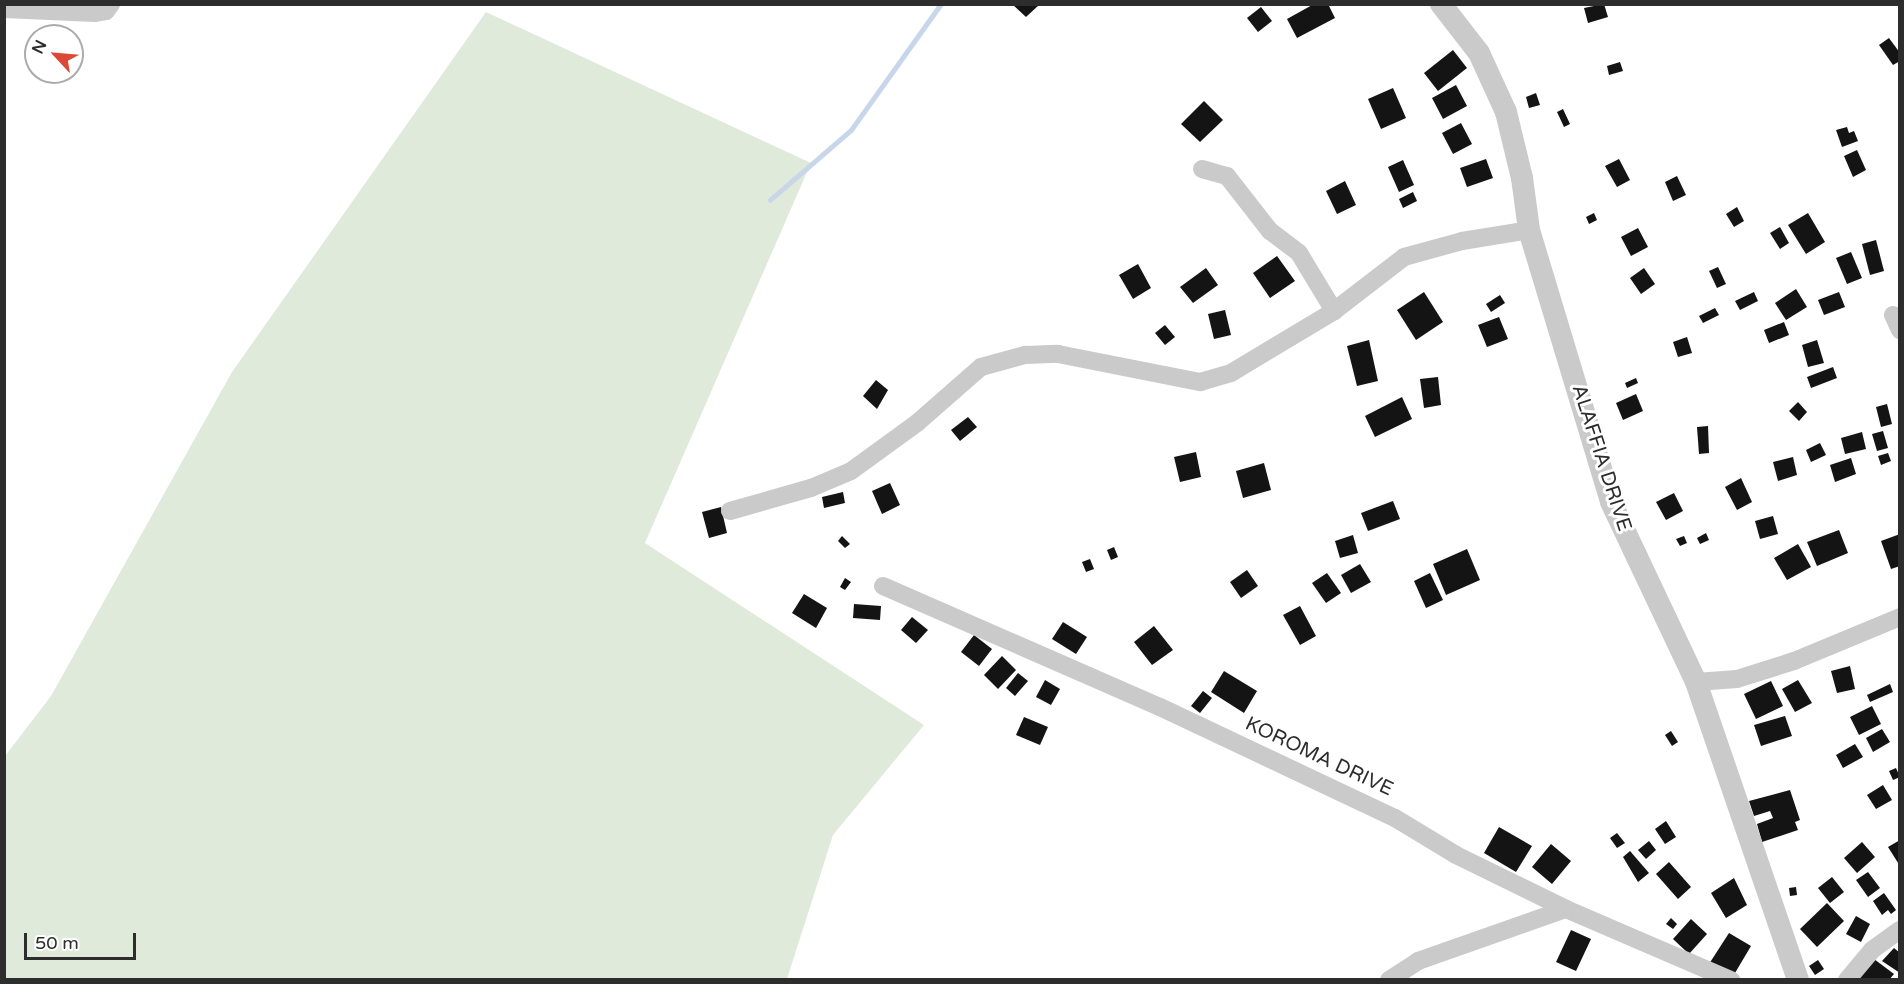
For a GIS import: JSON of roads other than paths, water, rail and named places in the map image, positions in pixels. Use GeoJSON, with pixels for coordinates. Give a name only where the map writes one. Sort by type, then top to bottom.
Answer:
{"type":"FeatureCollection","features":[{"type":"Feature","properties":{"kind":"street"},"geometry":{"type":"LineString","coordinates":[[4,9],[95,13],[106,11],[111,4]]}},
{"type":"Feature","properties":{"kind":"street","name":"ALAFFIA DRIVE"},"geometry":{"type":"LineString","coordinates":[[1440,4],[1479,53],[1498,92],[1522,178],[1529,230],[1611,502],[1696,682],[1798,980]]}},
{"type":"Feature","properties":{"kind":"street"},"geometry":{"type":"LineString","coordinates":[[1202,169],[1227,176],[1270,231],[1299,253],[1334,311]]}},
{"type":"Feature","properties":{"kind":"street"},"geometry":{"type":"LineString","coordinates":[[730,511],[811,488],[851,471],[894,441],[981,368],[1024,355],[1058,354],[1200,382],[1231,374],[1334,311],[1404,257],[1462,241],[1529,230]]}},
{"type":"Feature","properties":{"kind":"street","name":"KOROMA DRIVE"},"geometry":{"type":"LineString","coordinates":[[883,586],[1252,750],[1395,818],[1456,855],[1566,909],[1731,980]]}},
{"type":"Feature","properties":{"kind":"street"},"geometry":{"type":"LineString","coordinates":[[1696,682],[1737,679],[1794,661],[1899,617]]}},
{"type":"Feature","properties":{"kind":"street"},"geometry":{"type":"LineString","coordinates":[[1389,980],[1418,961],[1566,909]]}},
{"type":"Feature","properties":{"kind":"street"},"geometry":{"type":"LineString","coordinates":[[1847,980],[1872,950],[1899,930]]}},
{"type":"Feature","properties":{"kind":"waterway"},"geometry":{"type":"LineString","coordinates":[[770,200],[851,130],[941,4]]}}]}
